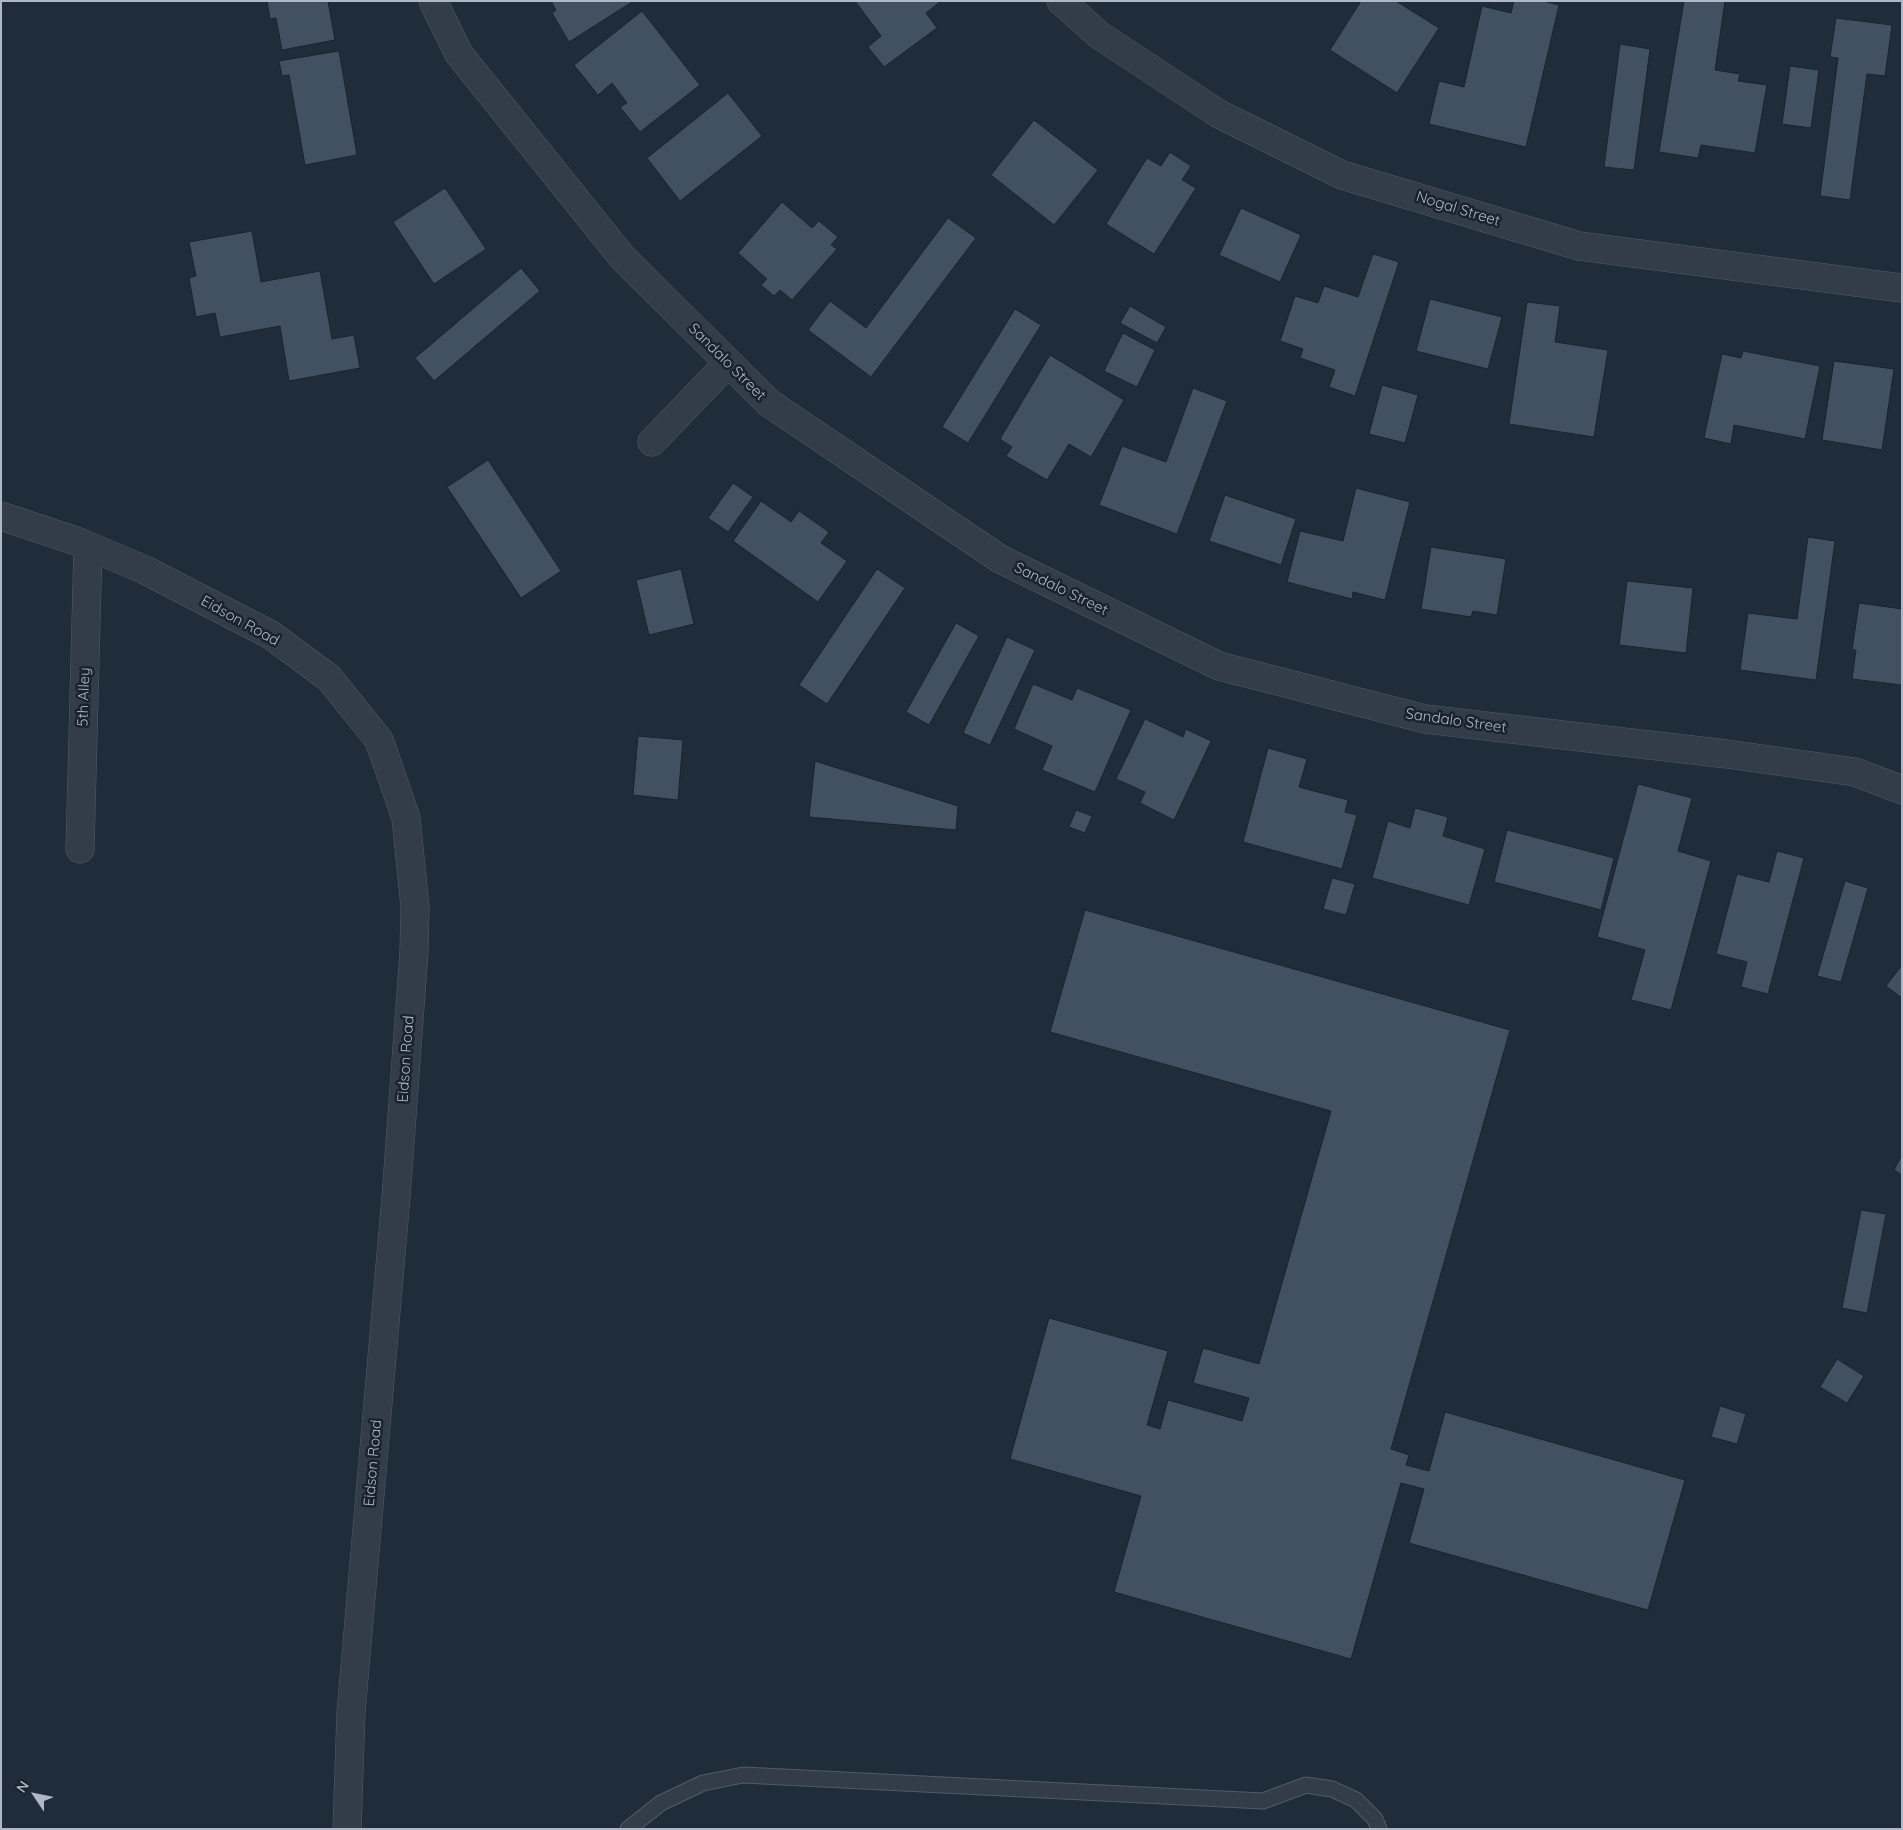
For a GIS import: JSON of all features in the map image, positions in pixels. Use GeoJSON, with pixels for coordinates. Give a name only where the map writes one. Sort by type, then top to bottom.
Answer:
{"type":"FeatureCollection","features":[{"type":"Feature","properties":{"kind":"street","name":"Sandalo Street"},"geometry":{"type":"LineString","coordinates":[[433,1],[459,54],[622,257],[769,403],[1000,559],[1219,666],[1425,719],[1727,754],[1845,770],[1902,790]]}},
{"type":"Feature","properties":{"kind":"street","name":"Nogal Street"},"geometry":{"type":"LineString","coordinates":[[1061,1],[1100,35],[1219,114],[1342,174],[1579,246],[1902,288]]}},
{"type":"Feature","properties":{"kind":"street"},"geometry":{"type":"LineString","coordinates":[[652,442],[728,362]]}},
{"type":"Feature","properties":{"kind":"street","name":"Eidson Road"},"geometry":{"type":"LineString","coordinates":[[1,516],[88,546],[145,570],[271,635],[329,678],[379,740],[406,818],[415,907],[414,952],[396,1198],[351,1712],[347,1829]]}},
{"type":"Feature","properties":{"kind":"street","name":"5th Alley"},"geometry":{"type":"LineString","coordinates":[[80,849],[88,546]]}},
{"type":"Feature","properties":{"kind":"lane"},"geometry":{"type":"LineString","coordinates":[[628,1829],[661,1803],[703,1783],[743,1775],[1263,1801],[1306,1785],[1332,1789],[1356,1800],[1375,1819],[1379,1829]]}},
{"type":"Feature","properties":{"kind":"building"},"geometry":{"type":"Polygon","coordinates":[[[267,1],[328,1],[335,40],[282,50],[276,18],[270,19],[267,1]]]}},
{"type":"Feature","properties":{"kind":"building"},"geometry":{"type":"Polygon","coordinates":[[[551,1],[632,2],[569,42],[552,13],[556,10],[551,1]]]}},
{"type":"Feature","properties":{"kind":"building"},"geometry":{"type":"Polygon","coordinates":[[[855,1],[941,1],[926,13],[937,28],[884,67],[868,47],[881,36],[855,1]]]}},
{"type":"Feature","properties":{"kind":"building"},"geometry":{"type":"Polygon","coordinates":[[[1361,1],[1396,1],[1439,28],[1397,93],[1330,50],[1361,1]]]}},
{"type":"Feature","properties":{"kind":"building"},"geometry":{"type":"Polygon","coordinates":[[[1514,1],[1543,1],[1559,5],[1526,147],[1429,124],[1439,81],[1464,87],[1482,6],[1511,13],[1514,1]]]}},
{"type":"Feature","properties":{"kind":"building"},"geometry":{"type":"Polygon","coordinates":[[[1684,1],[1725,1],[1715,70],[1740,74],[1738,81],[1767,85],[1755,153],[1701,145],[1698,158],[1659,152],[1684,1]]]}},
{"type":"Feature","properties":{"kind":"building"},"geometry":{"type":"Polygon","coordinates":[[[642,11],[700,85],[640,132],[620,107],[627,103],[612,83],[598,95],[574,65],[642,11]]]}},
{"type":"Feature","properties":{"kind":"building"},"geometry":{"type":"Polygon","coordinates":[[[1836,18],[1892,25],[1885,76],[1867,74],[1850,200],[1820,196],[1838,58],[1830,57],[1836,18]]]}},
{"type":"Feature","properties":{"kind":"building"},"geometry":{"type":"Polygon","coordinates":[[[1620,44],[1650,49],[1634,170],[1604,167],[1620,44]]]}},
{"type":"Feature","properties":{"kind":"building"},"geometry":{"type":"Polygon","coordinates":[[[339,51],[357,155],[305,165],[289,75],[282,76],[279,61],[339,51]]]}},
{"type":"Feature","properties":{"kind":"building"},"geometry":{"type":"Polygon","coordinates":[[[1790,66],[1819,70],[1811,128],[1782,124],[1790,66]]]}},
{"type":"Feature","properties":{"kind":"building"},"geometry":{"type":"Polygon","coordinates":[[[728,93],[762,136],[680,201],[647,158],[728,93]]]}},
{"type":"Feature","properties":{"kind":"building"},"geometry":{"type":"Polygon","coordinates":[[[1034,120],[1098,170],[1054,225],[991,175],[1034,120]]]}},
{"type":"Feature","properties":{"kind":"building"},"geometry":{"type":"Polygon","coordinates":[[[1170,152],[1191,166],[1182,180],[1196,188],[1154,254],[1106,224],[1147,158],[1161,166],[1170,152]]]}},
{"type":"Feature","properties":{"kind":"building"},"geometry":{"type":"Polygon","coordinates":[[[445,188],[486,249],[434,284],[393,222],[445,188]]]}},
{"type":"Feature","properties":{"kind":"building"},"geometry":{"type":"Polygon","coordinates":[[[782,202],[812,228],[819,221],[838,237],[831,245],[837,249],[792,300],[780,290],[774,296],[761,285],[767,279],[738,253],[782,202]]]}},
{"type":"Feature","properties":{"kind":"building"},"geometry":{"type":"Polygon","coordinates":[[[1241,208],[1301,235],[1280,282],[1219,255],[1241,208]]]}},
{"type":"Feature","properties":{"kind":"building"},"geometry":{"type":"Polygon","coordinates":[[[948,218],[976,238],[871,377],[808,330],[830,301],[866,328],[948,218]]]}},
{"type":"Feature","properties":{"kind":"building"},"geometry":{"type":"Polygon","coordinates":[[[252,231],[261,282],[320,271],[332,339],[354,335],[360,368],[289,381],[280,326],[220,337],[215,313],[196,317],[189,278],[196,276],[189,242],[252,231]]]}},
{"type":"Feature","properties":{"kind":"building"},"geometry":{"type":"Polygon","coordinates":[[[1373,254],[1399,262],[1355,396],[1329,387],[1335,370],[1300,358],[1303,349],[1280,341],[1295,296],[1318,303],[1324,286],[1358,297],[1373,254]]]}},
{"type":"Feature","properties":{"kind":"building"},"geometry":{"type":"Polygon","coordinates":[[[521,268],[540,291],[434,381],[415,358],[521,268]]]}},
{"type":"Feature","properties":{"kind":"building"},"geometry":{"type":"Polygon","coordinates":[[[1430,299],[1502,317],[1488,369],[1416,351],[1430,299]]]}},
{"type":"Feature","properties":{"kind":"building"},"geometry":{"type":"Polygon","coordinates":[[[1527,302],[1560,306],[1555,342],[1608,350],[1594,437],[1509,424],[1527,302]]]}},
{"type":"Feature","properties":{"kind":"building"},"geometry":{"type":"Polygon","coordinates":[[[1130,306],[1166,327],[1157,343],[1120,323],[1130,306]]]}},
{"type":"Feature","properties":{"kind":"building"},"geometry":{"type":"Polygon","coordinates":[[[1015,309],[1041,325],[968,443],[942,427],[1015,309]]]}},
{"type":"Feature","properties":{"kind":"building"},"geometry":{"type":"Polygon","coordinates":[[[1123,333],[1155,350],[1137,387],[1104,371],[1123,333]]]}},
{"type":"Feature","properties":{"kind":"building"},"geometry":{"type":"Polygon","coordinates":[[[1743,351],[1820,366],[1805,439],[1734,425],[1731,444],[1704,438],[1722,354],[1741,358],[1743,351]]]}},
{"type":"Feature","properties":{"kind":"building"},"geometry":{"type":"Polygon","coordinates":[[[1050,355],[1124,400],[1091,457],[1069,444],[1047,480],[1006,456],[1012,447],[1000,439],[1050,355]]]}},
{"type":"Feature","properties":{"kind":"building"},"geometry":{"type":"Polygon","coordinates":[[[1834,361],[1894,369],[1882,450],[1822,440],[1834,361]]]}},
{"type":"Feature","properties":{"kind":"building"},"geometry":{"type":"Polygon","coordinates":[[[1382,385],[1418,395],[1405,443],[1369,434],[1382,385]]]}},
{"type":"Feature","properties":{"kind":"building"},"geometry":{"type":"Polygon","coordinates":[[[1193,388],[1227,401],[1177,534],[1099,505],[1122,446],[1166,462],[1193,388]]]}},
{"type":"Feature","properties":{"kind":"building"},"geometry":{"type":"Polygon","coordinates":[[[488,460],[561,571],[521,598],[447,487],[488,460]]]}},
{"type":"Feature","properties":{"kind":"building"},"geometry":{"type":"Polygon","coordinates":[[[733,483],[753,497],[728,532],[708,518],[733,483]]]}},
{"type":"Feature","properties":{"kind":"building"},"geometry":{"type":"Polygon","coordinates":[[[1356,488],[1410,502],[1385,600],[1353,592],[1352,599],[1287,582],[1300,531],[1343,541],[1356,488]]]}},
{"type":"Feature","properties":{"kind":"building"},"geometry":{"type":"Polygon","coordinates":[[[1225,495],[1296,519],[1281,565],[1209,541],[1225,495]]]}},
{"type":"Feature","properties":{"kind":"building"},"geometry":{"type":"Polygon","coordinates":[[[761,501],[791,522],[799,511],[829,532],[821,543],[847,561],[818,602],[733,541],[761,501]]]}},
{"type":"Feature","properties":{"kind":"building"},"geometry":{"type":"Polygon","coordinates":[[[1808,537],[1835,541],[1816,680],[1740,670],[1748,613],[1797,619],[1808,537]]]}},
{"type":"Feature","properties":{"kind":"building"},"geometry":{"type":"Polygon","coordinates":[[[1431,547],[1506,559],[1497,615],[1473,611],[1471,617],[1421,609],[1431,547]]]}},
{"type":"Feature","properties":{"kind":"building"},"geometry":{"type":"Polygon","coordinates":[[[681,569],[694,624],[649,635],[636,580],[681,569]]]}},
{"type":"Feature","properties":{"kind":"building"},"geometry":{"type":"Polygon","coordinates":[[[877,569],[905,588],[827,704],[799,685],[877,569]]]}},
{"type":"Feature","properties":{"kind":"building"},"geometry":{"type":"Polygon","coordinates":[[[1627,581],[1693,588],[1686,653],[1619,645],[1627,581]]]}},
{"type":"Feature","properties":{"kind":"building"},"geometry":{"type":"Polygon","coordinates":[[[1859,603],[1902,609],[1902,685],[1852,679],[1856,650],[1852,650],[1859,603]]]}},
{"type":"Feature","properties":{"kind":"building"},"geometry":{"type":"Polygon","coordinates":[[[956,623],[979,636],[929,725],[906,712],[956,623]]]}},
{"type":"Feature","properties":{"kind":"building"},"geometry":{"type":"Polygon","coordinates":[[[1007,637],[1035,650],[990,745],[963,733],[1007,637]]]}},
{"type":"Feature","properties":{"kind":"building"},"geometry":{"type":"Polygon","coordinates":[[[1033,684],[1072,700],[1077,688],[1131,710],[1095,792],[1042,770],[1052,746],[1014,729],[1033,684]]]}},
{"type":"Feature","properties":{"kind":"building"},"geometry":{"type":"Polygon","coordinates":[[[1145,719],[1183,737],[1186,729],[1211,741],[1174,820],[1140,803],[1145,792],[1116,779],[1145,719]]]}},
{"type":"Feature","properties":{"kind":"building"},"geometry":{"type":"Polygon","coordinates":[[[638,736],[683,740],[678,800],[633,795],[638,736]]]}},
{"type":"Feature","properties":{"kind":"building"},"geometry":{"type":"Polygon","coordinates":[[[1268,748],[1307,759],[1299,787],[1348,800],[1345,812],[1357,815],[1342,869],[1243,842],[1268,748]]]}},
{"type":"Feature","properties":{"kind":"building"},"geometry":{"type":"Polygon","coordinates":[[[815,761],[958,806],[956,830],[809,817],[815,761]]]}},
{"type":"Feature","properties":{"kind":"building"},"geometry":{"type":"Polygon","coordinates":[[[1638,784],[1692,798],[1678,851],[1711,861],[1671,1010],[1631,1000],[1645,950],[1597,937],[1638,784]]]}},
{"type":"Feature","properties":{"kind":"building"},"geometry":{"type":"Polygon","coordinates":[[[1415,808],[1448,817],[1443,836],[1485,849],[1469,905],[1372,878],[1388,821],[1410,828],[1415,808]]]}},
{"type":"Feature","properties":{"kind":"building"},"geometry":{"type":"Polygon","coordinates":[[[1076,810],[1092,816],[1085,833],[1069,827],[1076,810]]]}},
{"type":"Feature","properties":{"kind":"building"},"geometry":{"type":"Polygon","coordinates":[[[1507,830],[1614,858],[1601,910],[1494,882],[1507,830]]]}},
{"type":"Feature","properties":{"kind":"building"},"geometry":{"type":"Polygon","coordinates":[[[1777,851],[1804,858],[1768,994],[1741,987],[1747,962],[1716,954],[1737,874],[1769,882],[1777,851]]]}},
{"type":"Feature","properties":{"kind":"building"},"geometry":{"type":"Polygon","coordinates":[[[1332,878],[1355,884],[1346,915],[1323,909],[1332,878]]]}},
{"type":"Feature","properties":{"kind":"building"},"geometry":{"type":"Polygon","coordinates":[[[1845,881],[1868,888],[1841,982],[1817,976],[1845,881]]]}},
{"type":"Feature","properties":{"kind":"building"},"geometry":{"type":"Polygon","coordinates":[[[1085,910],[1510,1030],[1391,1449],[1409,1455],[1406,1465],[1429,1471],[1445,1412],[1685,1480],[1648,1610],[1409,1543],[1424,1489],[1401,1483],[1351,1659],[1114,1592],[1141,1496],[1010,1459],[1049,1318],[1168,1351],[1147,1425],[1160,1429],[1168,1400],[1242,1421],[1249,1398],[1193,1383],[1203,1348],[1259,1364],[1331,1111],[1050,1032],[1085,910]]]}},
{"type":"Feature","properties":{"kind":"building"},"geometry":{"type":"Polygon","coordinates":[[[1902,965],[1902,998],[1886,986],[1902,965]]]}},
{"type":"Feature","properties":{"kind":"building"},"geometry":{"type":"Polygon","coordinates":[[[1902,1155],[1902,1175],[1894,1170],[1902,1155]]]}},
{"type":"Feature","properties":{"kind":"building"},"geometry":{"type":"Polygon","coordinates":[[[1861,1210],[1886,1214],[1867,1313],[1842,1308],[1861,1210]]]}},
{"type":"Feature","properties":{"kind":"building"},"geometry":{"type":"Polygon","coordinates":[[[1837,1359],[1864,1376],[1847,1403],[1820,1387],[1837,1359]]]}},
{"type":"Feature","properties":{"kind":"building"},"geometry":{"type":"Polygon","coordinates":[[[1720,1406],[1746,1414],[1737,1444],[1711,1437],[1720,1406]]]}}]}
